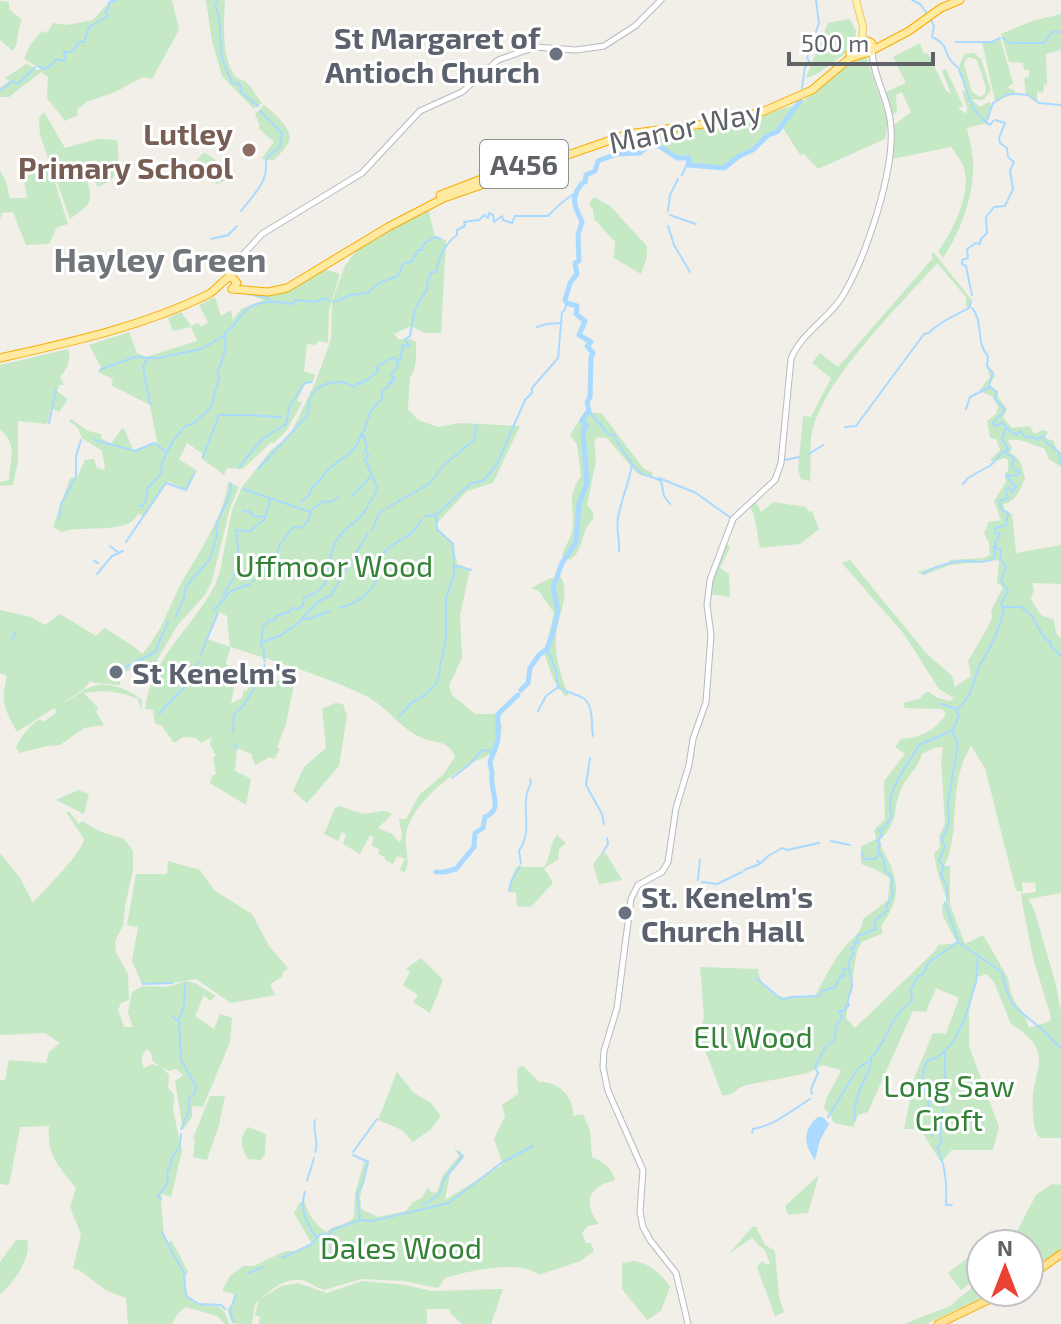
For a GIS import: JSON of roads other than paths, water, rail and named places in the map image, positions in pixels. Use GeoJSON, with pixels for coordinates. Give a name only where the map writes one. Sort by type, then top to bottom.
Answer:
{"type":"FeatureCollection","features":[{"type":"Feature","properties":{"kind":"highway","name":"Manor Way"},"geometry":{"type":"LineString","coordinates":[[232,289],[268,292],[287,288],[428,205],[595,144],[628,134],[726,121],[781,105],[812,90],[854,55],[898,35],[951,0]]}},
{"type":"Feature","properties":{"kind":"highway","name":"Manor Way"},"geometry":{"type":"LineString","coordinates":[[231,278],[262,288],[283,286],[385,223],[442,194],[593,140],[628,131],[725,118],[763,108],[810,87],[868,48],[909,31],[941,8],[960,0]]}},
{"type":"Feature","properties":{"kind":"highway"},"geometry":{"type":"LineString","coordinates":[[231,278],[237,285],[232,289]]}},
{"type":"Feature","properties":{"kind":"highway","name":"A456"},"geometry":{"type":"LineString","coordinates":[[0,360],[138,323],[207,295],[231,278]]}},
{"type":"Feature","properties":{"kind":"highway","name":"A456"},"geometry":{"type":"LineString","coordinates":[[0,360],[119,333],[232,289]]}},
{"type":"Feature","properties":{"kind":"highway"},"geometry":{"type":"LineString","coordinates":[[938,1324],[972,1308]]}},
{"type":"Feature","properties":{"kind":"highway"},"geometry":{"type":"LineString","coordinates":[[948,1324],[980,1308]]}},
{"type":"Feature","properties":{"kind":"main road"},"geometry":{"type":"LineString","coordinates":[[231,278],[235,265],[262,234],[362,173],[420,111],[462,92],[498,60],[535,47],[582,50],[604,46],[632,28],[661,0]]}},
{"type":"Feature","properties":{"kind":"main road"},"geometry":{"type":"LineString","coordinates":[[688,1324],[676,1273],[643,1227],[640,1212],[643,1170],[608,1091],[603,1067],[604,1051],[617,1008],[633,893],[638,885],[662,872],[672,849],[676,808],[707,697],[706,670],[711,635],[707,594],[719,551],[733,519],[777,477],[791,359],[800,344],[844,295],[866,243],[889,164],[889,109],[868,48],[858,0]]}},
{"type":"Feature","properties":{"kind":"water"},"geometry":{"type":"Polygon","coordinates":[[[818,1117],[823,1117],[829,1124],[820,1140],[815,1160],[806,1137],[818,1117]]]}},
{"type":"Feature","properties":{"kind":"waterway"},"geometry":{"type":"LineString","coordinates":[[38,66],[44,69],[56,59],[65,61],[64,52],[72,51],[79,42],[84,42],[89,27],[108,16],[105,12],[109,2],[117,0]]}},
{"type":"Feature","properties":{"kind":"waterway"},"geometry":{"type":"LineString","coordinates":[[218,0],[215,5],[225,66],[232,83],[240,84],[241,92],[258,106]]}},
{"type":"Feature","properties":{"kind":"waterway"},"geometry":{"type":"LineString","coordinates":[[802,88],[805,67],[810,63],[807,58],[819,23],[816,0]]}},
{"type":"Feature","properties":{"kind":"waterway"},"geometry":{"type":"LineString","coordinates":[[912,0],[926,12]]}},
{"type":"Feature","properties":{"kind":"waterway"},"geometry":{"type":"LineString","coordinates":[[931,20],[934,26],[932,37],[943,45],[958,69],[973,107],[990,125],[993,121]]}},
{"type":"Feature","properties":{"kind":"waterway"},"geometry":{"type":"LineString","coordinates":[[1003,38],[1010,43],[1044,43],[1052,32],[1061,32]]}},
{"type":"Feature","properties":{"kind":"waterway"},"geometry":{"type":"LineString","coordinates":[[956,42],[992,42],[1000,38]]}},
{"type":"Feature","properties":{"kind":"waterway"},"geometry":{"type":"LineString","coordinates":[[0,90],[13,81],[18,84],[35,67]]}},
{"type":"Feature","properties":{"kind":"waterway"},"geometry":{"type":"LineString","coordinates":[[986,123],[993,103],[1008,94],[1028,95],[1039,103],[1061,105]]}},
{"type":"Feature","properties":{"kind":"waterway"},"geometry":{"type":"LineString","coordinates":[[521,690],[528,683],[530,668],[547,649],[552,636],[558,611],[553,588],[562,563],[576,542],[579,504],[587,483],[583,432],[586,426],[582,420],[589,411],[587,402],[593,353],[587,346],[591,342],[579,335],[585,321],[576,314],[577,306],[565,300],[570,283],[577,274],[575,263],[579,261],[578,235],[582,222],[575,205],[577,191],[585,182],[586,175],[595,171],[598,161],[617,154],[640,153],[650,144],[656,144],[677,158],[689,158],[688,165],[724,168],[753,150],[768,135],[777,132],[800,101]]}},
{"type":"Feature","properties":{"kind":"waterway"},"geometry":{"type":"LineString","coordinates":[[260,111],[282,133],[280,146],[268,157]]}},
{"type":"Feature","properties":{"kind":"waterway"},"geometry":{"type":"LineString","coordinates":[[972,295],[962,260],[968,258],[967,249],[980,244],[987,233],[986,217],[994,207],[1005,206],[1013,189],[1010,170],[1014,162],[1008,157],[1007,148],[999,138],[1005,123],[995,120]]}},
{"type":"Feature","properties":{"kind":"waterway"},"geometry":{"type":"LineString","coordinates":[[241,211],[262,183],[266,162]]}},
{"type":"Feature","properties":{"kind":"waterway"},"geometry":{"type":"LineString","coordinates":[[682,175],[687,164]]}},
{"type":"Feature","properties":{"kind":"waterway"},"geometry":{"type":"LineString","coordinates":[[668,211],[670,195],[678,179]]}},
{"type":"Feature","properties":{"kind":"waterway"},"geometry":{"type":"LineString","coordinates":[[311,395],[330,383],[342,382],[353,387],[362,384],[362,380],[366,381],[378,371],[376,367],[394,357],[400,360],[403,345],[409,346],[405,339],[410,336],[415,309],[427,289],[428,280],[432,272],[436,272],[443,251],[457,235],[457,230],[465,226],[464,222],[479,220],[484,215],[488,218],[489,213],[493,215],[494,222],[502,216],[503,220],[512,223],[515,216],[548,216],[574,194]]}},
{"type":"Feature","properties":{"kind":"waterway"},"geometry":{"type":"LineString","coordinates":[[670,215],[696,224]]}},
{"type":"Feature","properties":{"kind":"waterway"},"geometry":{"type":"LineString","coordinates":[[211,239],[228,235],[237,226]]}},
{"type":"Feature","properties":{"kind":"waterway"},"geometry":{"type":"LineString","coordinates":[[668,226],[674,245],[690,272]]}},
{"type":"Feature","properties":{"kind":"waterway"},"geometry":{"type":"LineString","coordinates":[[398,276],[403,264],[412,261],[418,250],[422,250],[423,244],[435,237],[441,239]]}},
{"type":"Feature","properties":{"kind":"waterway"},"geometry":{"type":"LineString","coordinates":[[334,302],[367,293],[381,282],[396,277]]}},
{"type":"Feature","properties":{"kind":"waterway"},"geometry":{"type":"LineString","coordinates":[[247,294],[268,298],[271,302]]}},
{"type":"Feature","properties":{"kind":"waterway"},"geometry":{"type":"LineString","coordinates":[[139,506],[146,500],[147,489],[161,474],[162,462],[173,441],[185,426],[193,424],[211,407],[225,348],[224,334],[246,310],[268,302],[293,304],[295,300],[316,302],[325,298],[330,301]]}},
{"type":"Feature","properties":{"kind":"waterway"},"geometry":{"type":"LineString","coordinates":[[969,308],[971,301]]}},
{"type":"Feature","properties":{"kind":"waterway"},"geometry":{"type":"LineString","coordinates":[[564,311],[567,303]]}},
{"type":"Feature","properties":{"kind":"waterway"},"geometry":{"type":"LineString","coordinates":[[845,427],[856,426],[924,334],[969,308]]}},
{"type":"Feature","properties":{"kind":"waterway"},"geometry":{"type":"LineString","coordinates":[[941,704],[957,709],[967,698],[1000,622],[1004,609],[1001,604],[1008,591],[1001,581],[1006,567],[1000,559],[1001,549],[997,549],[995,543],[1000,534],[995,533],[995,528],[1006,525],[1008,513],[1002,510],[999,501],[1008,498],[1006,489],[1009,487],[1012,492],[1016,487],[1006,476],[1018,475],[1020,471],[1012,466],[1014,458],[1004,452],[1008,449],[1002,439],[1006,426],[1002,423],[995,426],[993,423],[1005,410],[995,399],[996,392],[989,386],[993,373],[987,366],[988,356],[972,308]]}},
{"type":"Feature","properties":{"kind":"waterway"},"geometry":{"type":"LineString","coordinates":[[425,516],[436,515],[470,484],[484,480],[497,464],[525,400],[558,358],[562,312]]}},
{"type":"Feature","properties":{"kind":"waterway"},"geometry":{"type":"LineString","coordinates":[[537,327],[562,323]]}},
{"type":"Feature","properties":{"kind":"waterway"},"geometry":{"type":"LineString","coordinates":[[101,369],[135,357],[159,358],[201,349],[224,336]]}},
{"type":"Feature","properties":{"kind":"waterway"},"geometry":{"type":"LineString","coordinates":[[147,359],[143,367],[150,404]]}},
{"type":"Feature","properties":{"kind":"waterway"},"geometry":{"type":"LineString","coordinates":[[364,431],[370,412],[382,399],[382,391],[389,386],[388,383],[392,383],[392,378],[395,379],[391,375],[398,366],[397,362]]}},
{"type":"Feature","properties":{"kind":"waterway"},"geometry":{"type":"LineString","coordinates":[[239,467],[262,439],[286,424],[290,405],[305,383],[312,382]]}},
{"type":"Feature","properties":{"kind":"waterway"},"geometry":{"type":"LineString","coordinates":[[966,409],[970,397],[990,387]]}},
{"type":"Feature","properties":{"kind":"waterway"},"geometry":{"type":"LineString","coordinates":[[49,423],[56,390]]}},
{"type":"Feature","properties":{"kind":"waterway"},"geometry":{"type":"LineString","coordinates":[[258,469],[307,416],[310,398]]}},
{"type":"Feature","properties":{"kind":"waterway"},"geometry":{"type":"LineString","coordinates":[[589,411],[608,434],[614,435],[638,471],[661,481],[664,496],[670,504]]}},
{"type":"Feature","properties":{"kind":"waterway"},"geometry":{"type":"LineString","coordinates":[[203,457],[219,415],[243,415]]}},
{"type":"Feature","properties":{"kind":"waterway"},"geometry":{"type":"LineString","coordinates":[[245,415],[281,417]]}},
{"type":"Feature","properties":{"kind":"waterway"},"geometry":{"type":"LineString","coordinates":[[387,508],[429,484],[445,464],[474,440],[476,426]]}},
{"type":"Feature","properties":{"kind":"waterway"},"geometry":{"type":"LineString","coordinates":[[1006,428],[1016,435],[1020,431],[1027,438],[1035,437],[1036,440],[1043,436]]}},
{"type":"Feature","properties":{"kind":"waterway"},"geometry":{"type":"LineString","coordinates":[[362,433],[360,437],[364,436],[365,451],[369,456],[365,459],[377,487],[369,503]]}},
{"type":"Feature","properties":{"kind":"waterway"},"geometry":{"type":"LineString","coordinates":[[301,502],[327,470],[352,451],[360,437]]}},
{"type":"Feature","properties":{"kind":"waterway"},"geometry":{"type":"LineString","coordinates":[[1044,437],[1059,452],[1061,463]]}},
{"type":"Feature","properties":{"kind":"waterway"},"geometry":{"type":"LineString","coordinates":[[59,518],[61,504],[76,476],[76,456],[81,440]]}},
{"type":"Feature","properties":{"kind":"waterway"},"geometry":{"type":"LineString","coordinates":[[95,440],[135,451],[154,443],[167,452]]}},
{"type":"Feature","properties":{"kind":"waterway"},"geometry":{"type":"LineString","coordinates":[[809,454],[823,445]]}},
{"type":"Feature","properties":{"kind":"waterway"},"geometry":{"type":"LineString","coordinates":[[963,484],[991,465],[1002,453]]}},
{"type":"Feature","properties":{"kind":"waterway"},"geometry":{"type":"LineString","coordinates":[[785,460],[799,457]]}},
{"type":"Feature","properties":{"kind":"waterway"},"geometry":{"type":"LineString","coordinates":[[619,551],[618,518],[632,465]]}},
{"type":"Feature","properties":{"kind":"waterway"},"geometry":{"type":"LineString","coordinates":[[126,542],[166,483],[186,490],[194,474]]}},
{"type":"Feature","properties":{"kind":"waterway"},"geometry":{"type":"LineString","coordinates":[[352,496],[370,477]]}},
{"type":"Feature","properties":{"kind":"waterway"},"geometry":{"type":"LineString","coordinates":[[659,478],[696,493],[731,518]]}},
{"type":"Feature","properties":{"kind":"waterway"},"geometry":{"type":"LineString","coordinates":[[176,616],[186,586],[210,559],[217,535],[216,525],[230,494],[231,483]]}},
{"type":"Feature","properties":{"kind":"waterway"},"geometry":{"type":"LineString","coordinates":[[243,489],[310,512]]}},
{"type":"Feature","properties":{"kind":"waterway"},"geometry":{"type":"LineString","coordinates":[[313,509],[323,501],[330,502],[339,497]]}},
{"type":"Feature","properties":{"kind":"waterway"},"geometry":{"type":"LineString","coordinates":[[234,575],[239,560],[236,530],[250,531],[265,519],[270,499]]}},
{"type":"Feature","properties":{"kind":"waterway"},"geometry":{"type":"LineString","coordinates":[[264,658],[261,646],[263,626],[292,608],[298,609],[303,605],[304,598],[321,588],[328,575],[338,537],[368,506]]}},
{"type":"Feature","properties":{"kind":"waterway"},"geometry":{"type":"LineString","coordinates":[[372,531],[379,513],[384,510]]}},
{"type":"Feature","properties":{"kind":"waterway"},"geometry":{"type":"LineString","coordinates":[[243,511],[264,517]]}},
{"type":"Feature","properties":{"kind":"waterway"},"geometry":{"type":"LineString","coordinates":[[253,581],[275,561],[279,546],[293,527],[301,528],[311,512]]}},
{"type":"Feature","properties":{"kind":"waterway"},"geometry":{"type":"LineString","coordinates":[[436,515],[437,529],[453,544],[454,559]]}},
{"type":"Feature","properties":{"kind":"waterway"},"geometry":{"type":"LineString","coordinates":[[339,608],[359,600],[369,591],[377,579],[384,553],[413,532],[422,519]]}},
{"type":"Feature","properties":{"kind":"waterway"},"geometry":{"type":"LineString","coordinates":[[263,642],[297,624],[318,602],[331,595],[368,533]]}},
{"type":"Feature","properties":{"kind":"waterway"},"geometry":{"type":"LineString","coordinates":[[110,546],[119,553]]}},
{"type":"Feature","properties":{"kind":"waterway"},"geometry":{"type":"LineString","coordinates":[[923,574],[954,562],[991,560],[995,558],[994,546]]}},
{"type":"Feature","properties":{"kind":"waterway"},"geometry":{"type":"LineString","coordinates":[[97,574],[112,556],[123,551]]}},
{"type":"Feature","properties":{"kind":"waterway"},"geometry":{"type":"LineString","coordinates":[[94,561],[98,563]]}},
{"type":"Feature","properties":{"kind":"waterway"},"geometry":{"type":"LineString","coordinates":[[399,717],[411,703],[437,683],[446,637],[446,598],[454,575],[454,563]]}},
{"type":"Feature","properties":{"kind":"waterway"},"geometry":{"type":"LineString","coordinates":[[454,569],[458,566],[471,570]]}},
{"type":"Feature","properties":{"kind":"waterway"},"geometry":{"type":"LineString","coordinates":[[223,596],[233,578]]}},
{"type":"Feature","properties":{"kind":"waterway"},"geometry":{"type":"LineString","coordinates":[[214,610],[231,591],[250,584]]}},
{"type":"Feature","properties":{"kind":"waterway"},"geometry":{"type":"LineString","coordinates":[[1020,606],[1031,615],[1045,639],[1061,656]]}},
{"type":"Feature","properties":{"kind":"waterway"},"geometry":{"type":"LineString","coordinates":[[1005,607],[1018,607]]}},
{"type":"Feature","properties":{"kind":"waterway"},"geometry":{"type":"LineString","coordinates":[[303,618],[309,619],[330,611]]}},
{"type":"Feature","properties":{"kind":"waterway"},"geometry":{"type":"LineString","coordinates":[[207,639],[218,613]]}},
{"type":"Feature","properties":{"kind":"waterway"},"geometry":{"type":"LineString","coordinates":[[124,668],[155,652],[168,622]]}},
{"type":"Feature","properties":{"kind":"waterway"},"geometry":{"type":"LineString","coordinates":[[12,639],[16,632]]}},
{"type":"Feature","properties":{"kind":"waterway"},"geometry":{"type":"LineString","coordinates":[[201,654],[206,641]]}},
{"type":"Feature","properties":{"kind":"waterway"},"geometry":{"type":"LineString","coordinates":[[547,649],[556,671],[558,687],[587,701],[593,736]]}},
{"type":"Feature","properties":{"kind":"waterway"},"geometry":{"type":"LineString","coordinates":[[159,714],[187,684],[198,662]]}},
{"type":"Feature","properties":{"kind":"waterway"},"geometry":{"type":"LineString","coordinates":[[233,733],[234,714],[262,676],[265,664]]}},
{"type":"Feature","properties":{"kind":"waterway"},"geometry":{"type":"LineString","coordinates":[[538,711],[546,696],[558,687]]}},
{"type":"Feature","properties":{"kind":"waterway"},"geometry":{"type":"LineString","coordinates":[[492,773],[490,762],[498,740],[498,714],[518,695]]}},
{"type":"Feature","properties":{"kind":"waterway"},"geometry":{"type":"LineString","coordinates":[[947,900],[947,887],[941,874],[944,867],[939,861],[945,846],[942,839],[949,824],[948,802],[958,744],[952,731],[959,716],[957,710]]}},
{"type":"Feature","properties":{"kind":"waterway"},"geometry":{"type":"LineString","coordinates":[[892,884],[877,841],[882,835],[879,830],[892,816],[890,807],[894,789],[919,745],[951,731]]}},
{"type":"Feature","properties":{"kind":"waterway"},"geometry":{"type":"LineString","coordinates":[[234,744],[237,749]]}},
{"type":"Feature","properties":{"kind":"waterway"},"geometry":{"type":"LineString","coordinates":[[452,778],[482,750],[494,751]]}},
{"type":"Feature","properties":{"kind":"waterway"},"geometry":{"type":"LineString","coordinates":[[590,758],[586,785],[604,824]]}},
{"type":"Feature","properties":{"kind":"waterway"},"geometry":{"type":"LineString","coordinates":[[436,872],[456,869],[474,847],[475,833],[483,828],[485,817],[494,809],[492,774]]}},
{"type":"Feature","properties":{"kind":"waterway"},"geometry":{"type":"LineString","coordinates":[[521,863],[519,851],[526,833],[526,800],[530,779]]}},
{"type":"Feature","properties":{"kind":"waterway"},"geometry":{"type":"LineString","coordinates":[[603,852],[608,844],[607,838]]}},
{"type":"Feature","properties":{"kind":"waterway"},"geometry":{"type":"LineString","coordinates":[[831,841],[850,845]]}},
{"type":"Feature","properties":{"kind":"waterway"},"geometry":{"type":"LineString","coordinates":[[757,861],[761,863],[782,848],[787,850],[819,843]]}},
{"type":"Feature","properties":{"kind":"waterway"},"geometry":{"type":"LineString","coordinates":[[862,851],[864,859],[875,859],[879,854]]}},
{"type":"Feature","properties":{"kind":"waterway"},"geometry":{"type":"LineString","coordinates":[[698,880],[700,859]]}},
{"type":"Feature","properties":{"kind":"waterway"},"geometry":{"type":"LineString","coordinates":[[744,870],[760,864]]}},
{"type":"Feature","properties":{"kind":"waterway"},"geometry":{"type":"LineString","coordinates":[[510,890],[520,866]]}},
{"type":"Feature","properties":{"kind":"waterway"},"geometry":{"type":"LineString","coordinates":[[702,882],[717,884],[742,872]]}},
{"type":"Feature","properties":{"kind":"waterway"},"geometry":{"type":"LineString","coordinates":[[861,935],[876,929],[874,921],[888,910],[886,907],[893,894],[891,885]]}},
{"type":"Feature","properties":{"kind":"waterway"},"geometry":{"type":"LineString","coordinates":[[945,903],[958,940]]}},
{"type":"Feature","properties":{"kind":"waterway"},"geometry":{"type":"LineString","coordinates":[[829,1044],[834,1041],[837,1024],[842,1018],[839,1011],[845,1011],[846,1005],[849,1006],[852,983],[849,964],[854,953],[851,948],[854,948],[855,942],[858,943],[859,935]]}},
{"type":"Feature","properties":{"kind":"waterway"},"geometry":{"type":"LineString","coordinates":[[855,1120],[854,1110],[871,1058],[898,1014],[912,1001],[911,989],[917,977],[923,974],[929,962],[958,942],[1002,972],[1015,1007],[1061,1048]]}},
{"type":"Feature","properties":{"kind":"waterway"},"geometry":{"type":"LineString","coordinates":[[932,1136],[935,1119],[922,1081],[924,1071],[927,1061],[947,1049],[960,1028],[976,982],[978,959]]}},
{"type":"Feature","properties":{"kind":"waterway"},"geometry":{"type":"LineString","coordinates":[[756,978],[782,1000],[819,996],[822,991],[835,987],[844,976],[843,970],[847,969]]}},
{"type":"Feature","properties":{"kind":"waterway"},"geometry":{"type":"LineString","coordinates":[[143,984],[172,983]]}},
{"type":"Feature","properties":{"kind":"waterway"},"geometry":{"type":"LineString","coordinates":[[181,1129],[189,1110],[189,1098],[195,1093],[196,1086],[181,1060],[179,1020],[184,1006],[185,983]]}},
{"type":"Feature","properties":{"kind":"waterway"},"geometry":{"type":"LineString","coordinates":[[172,1016],[180,1023]]}},
{"type":"Feature","properties":{"kind":"waterway"},"geometry":{"type":"LineString","coordinates":[[812,1094],[818,1073],[815,1067],[826,1046]]}},
{"type":"Feature","properties":{"kind":"waterway"},"geometry":{"type":"LineString","coordinates":[[945,1052],[942,1142],[937,1148],[945,1176],[946,1205],[952,1205]]}},
{"type":"Feature","properties":{"kind":"waterway"},"geometry":{"type":"LineString","coordinates":[[828,1117],[858,1068],[868,1062]]}},
{"type":"Feature","properties":{"kind":"waterway"},"geometry":{"type":"LineString","coordinates":[[752,1133],[753,1129],[776,1121],[810,1099]]}},
{"type":"Feature","properties":{"kind":"waterway"},"geometry":{"type":"LineString","coordinates":[[353,1152],[377,1119]]}},
{"type":"Feature","properties":{"kind":"waterway"},"geometry":{"type":"LineString","coordinates":[[315,1120],[315,1152]]}},
{"type":"Feature","properties":{"kind":"waterway"},"geometry":{"type":"LineString","coordinates":[[180,1145],[181,1134]]}},
{"type":"Feature","properties":{"kind":"waterway"},"geometry":{"type":"LineString","coordinates":[[282,1258],[312,1244],[319,1235],[330,1234],[332,1230],[360,1220],[372,1221],[449,1203],[501,1163],[533,1146]]}},
{"type":"Feature","properties":{"kind":"waterway"},"geometry":{"type":"LineString","coordinates":[[161,1199],[158,1196],[168,1182],[167,1172],[179,1147]]}},
{"type":"Feature","properties":{"kind":"waterway"},"geometry":{"type":"LineString","coordinates":[[423,1205],[439,1195],[444,1179],[462,1157],[459,1152]]}},
{"type":"Feature","properties":{"kind":"waterway"},"geometry":{"type":"LineString","coordinates":[[353,1155],[368,1162],[357,1194],[360,1219]]}},
{"type":"Feature","properties":{"kind":"waterway"},"geometry":{"type":"LineString","coordinates":[[307,1181],[314,1158]]}},
{"type":"Feature","properties":{"kind":"waterway"},"geometry":{"type":"LineString","coordinates":[[305,1192],[303,1210],[316,1237]]}},
{"type":"Feature","properties":{"kind":"waterway"},"geometry":{"type":"LineString","coordinates":[[162,1232],[173,1254]]}},
{"type":"Feature","properties":{"kind":"waterway"},"geometry":{"type":"LineString","coordinates":[[175,1257],[184,1273],[186,1296],[199,1304],[221,1305],[225,1309]]}},
{"type":"Feature","properties":{"kind":"waterway"},"geometry":{"type":"LineString","coordinates":[[249,1273],[263,1267]]}},
{"type":"Feature","properties":{"kind":"waterway"},"geometry":{"type":"LineString","coordinates":[[233,1322],[230,1310],[236,1295]]}},
{"type":"Feature","properties":{"kind":"place","name":"St Margaret of Antioch Church"},"geometry":{"type":"Point","coordinates":[556,54]}},
{"type":"Feature","properties":{"kind":"place","name":"Lutley Primary School"},"geometry":{"type":"Point","coordinates":[249,150]}},
{"type":"Feature","properties":{"kind":"place","name":"St Kenelm's"},"geometry":{"type":"Point","coordinates":[116,672]}},
{"type":"Feature","properties":{"kind":"place","name":"St. Kenelm's Church Hall"},"geometry":{"type":"Point","coordinates":[625,913]}},
{"type":"Feature","properties":{"kind":"district","name":"Hayley Green"},"geometry":{"type":"Point","coordinates":[160,258]}},
{"type":"Feature","properties":{"kind":"park label","name":"Uffmoor Wood"},"geometry":{"type":"Point","coordinates":[334,565]}},
{"type":"Feature","properties":{"kind":"park label","name":"Ell Wood"},"geometry":{"type":"Point","coordinates":[753,1036]}},
{"type":"Feature","properties":{"kind":"park label","name":"Long Saw Croft"},"geometry":{"type":"Point","coordinates":[949,1102]}},
{"type":"Feature","properties":{"kind":"park label","name":"Dales Wood"},"geometry":{"type":"Point","coordinates":[401,1247]}}]}
